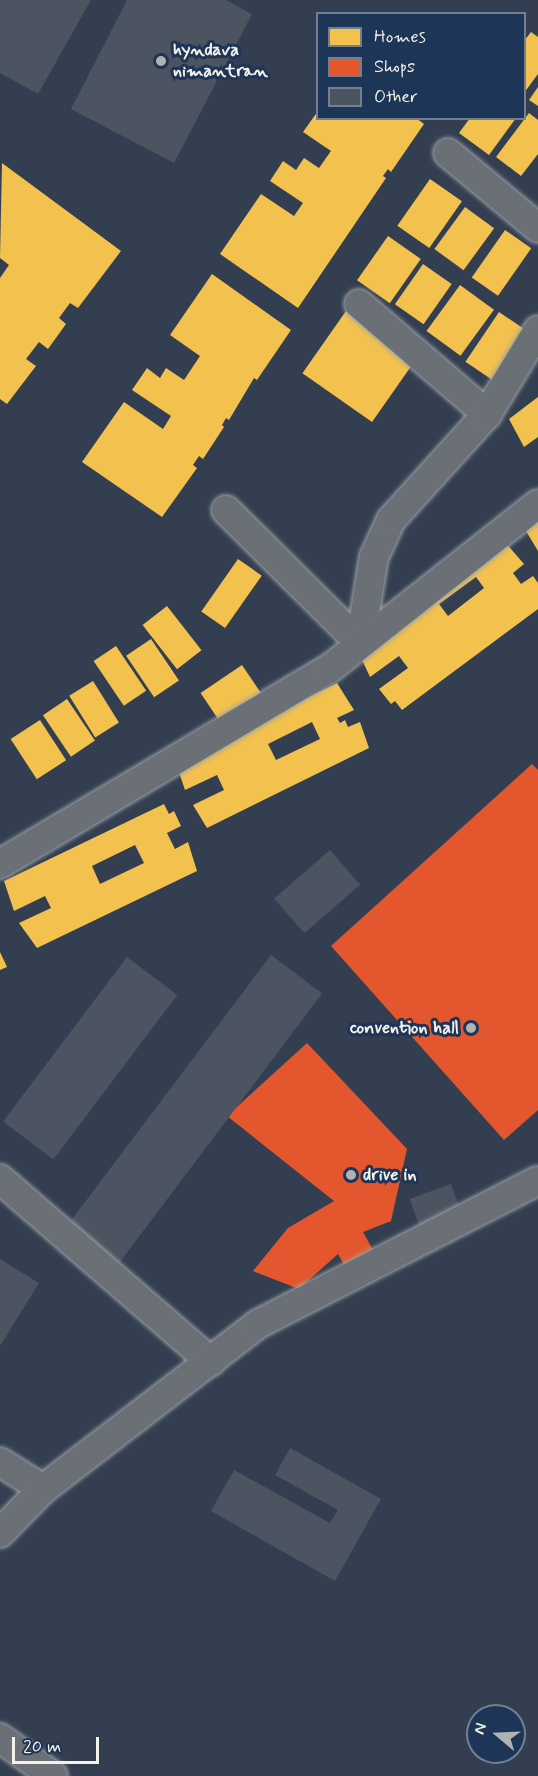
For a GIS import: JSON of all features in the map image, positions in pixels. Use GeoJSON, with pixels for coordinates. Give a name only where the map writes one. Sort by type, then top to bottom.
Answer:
{"type":"FeatureCollection","features":[{"type":"Feature","properties":{"kind":"street"},"geometry":{"type":"LineString","coordinates":[[448,153],[538,228]]}},
{"type":"Feature","properties":{"kind":"street"},"geometry":{"type":"LineString","coordinates":[[359,304],[486,414]]}},
{"type":"Feature","properties":{"kind":"street"},"geometry":{"type":"LineString","coordinates":[[360,643],[374,557],[391,520],[486,414],[538,330]]}},
{"type":"Feature","properties":{"kind":"street"},"geometry":{"type":"LineString","coordinates":[[0,864],[329,669],[538,504]]}},
{"type":"Feature","properties":{"kind":"street"},"geometry":{"type":"LineString","coordinates":[[226,510],[360,643]]}},
{"type":"Feature","properties":{"kind":"street"},"geometry":{"type":"LineString","coordinates":[[0,1179],[212,1362]]}},
{"type":"Feature","properties":{"kind":"street"},"geometry":{"type":"LineString","coordinates":[[0,1533],[43,1489],[212,1362],[258,1324],[538,1181]]}},
{"type":"Feature","properties":{"kind":"street"},"geometry":{"type":"LineString","coordinates":[[0,1462],[43,1489]]}},
{"type":"Feature","properties":{"kind":"street"},"geometry":{"type":"LineString","coordinates":[[0,1738],[53,1776]]}},
{"type":"Feature","properties":{"kind":"building: Homes"},"geometry":{"type":"Polygon","coordinates":[[[531,32],[538,37],[538,74],[526,90],[526,38],[531,32]]]}},
{"type":"Feature","properties":{"kind":"building: Homes"},"geometry":{"type":"Polygon","coordinates":[[[538,87],[538,106],[529,100],[538,87]]]}},
{"type":"Feature","properties":{"kind":"building: Homes"},"geometry":{"type":"Polygon","coordinates":[[[529,113],[538,120],[538,154],[521,176],[496,157],[529,113]]]}},
{"type":"Feature","properties":{"kind":"building: Homes"},"geometry":{"type":"Polygon","coordinates":[[[316,114],[316,120],[419,120],[424,124],[391,172],[388,169],[383,176],[386,178],[298,308],[220,254],[261,194],[294,216],[303,203],[270,181],[283,161],[296,170],[304,158],[319,168],[331,151],[303,132],[316,114]]]}},
{"type":"Feature","properties":{"kind":"building: Homes"},"geometry":{"type":"Polygon","coordinates":[[[469,120],[515,120],[489,155],[459,133],[469,120]]]}},
{"type":"Feature","properties":{"kind":"building: Homes"},"geometry":{"type":"Polygon","coordinates":[[[2,163],[121,251],[78,308],[70,303],[59,318],[66,324],[48,349],[39,342],[26,359],[36,366],[7,404],[0,399],[0,278],[9,265],[0,258],[2,163]]]}},
{"type":"Feature","properties":{"kind":"building: Homes"},"geometry":{"type":"Polygon","coordinates":[[[430,179],[462,201],[429,248],[397,226],[430,179]]]}},
{"type":"Feature","properties":{"kind":"building: Homes"},"geometry":{"type":"Polygon","coordinates":[[[465,207],[494,228],[464,270],[434,249],[465,207]]]}},
{"type":"Feature","properties":{"kind":"building: Homes"},"geometry":{"type":"Polygon","coordinates":[[[505,230],[531,248],[498,296],[472,278],[505,230]]]}},
{"type":"Feature","properties":{"kind":"building: Homes"},"geometry":{"type":"Polygon","coordinates":[[[388,236],[421,259],[390,303],[357,280],[388,236]]]}},
{"type":"Feature","properties":{"kind":"building: Homes"},"geometry":{"type":"Polygon","coordinates":[[[423,264],[452,284],[424,324],[395,304],[423,264]]]}},
{"type":"Feature","properties":{"kind":"building: Homes"},"geometry":{"type":"Polygon","coordinates":[[[212,274],[291,330],[257,380],[254,378],[229,420],[226,418],[222,425],[224,427],[203,459],[199,456],[193,465],[197,468],[162,517],[82,462],[124,402],[163,429],[171,416],[132,390],[147,368],[160,378],[166,368],[184,380],[200,356],[170,335],[212,274]]]}},
{"type":"Feature","properties":{"kind":"building: Homes"},"geometry":{"type":"Polygon","coordinates":[[[460,285],[494,310],[460,356],[426,331],[460,285]]]}},
{"type":"Feature","properties":{"kind":"building: Homes"},"geometry":{"type":"Polygon","coordinates":[[[346,311],[416,360],[372,422],[302,373],[346,311]]]}},
{"type":"Feature","properties":{"kind":"building: Homes"},"geometry":{"type":"Polygon","coordinates":[[[499,312],[530,333],[496,382],[465,362],[499,312]]]}},
{"type":"Feature","properties":{"kind":"building: Homes"},"geometry":{"type":"Polygon","coordinates":[[[538,397],[538,437],[524,447],[509,419],[538,397]]]}},
{"type":"Feature","properties":{"kind":"building: Homes"},"geometry":{"type":"Polygon","coordinates":[[[538,515],[538,551],[523,526],[538,515]]]}},
{"type":"Feature","properties":{"kind":"building: Homes"},"geometry":{"type":"Polygon","coordinates":[[[504,541],[524,564],[513,573],[521,584],[533,576],[538,583],[538,609],[402,710],[395,701],[391,704],[379,689],[408,668],[399,656],[370,677],[357,649],[504,541]],[[476,577],[439,604],[448,616],[484,588],[476,577]]]}},
{"type":"Feature","properties":{"kind":"building: Homes"},"geometry":{"type":"Polygon","coordinates":[[[238,559],[262,576],[225,628],[201,611],[238,559]]]}},
{"type":"Feature","properties":{"kind":"building: Homes"},"geometry":{"type":"Polygon","coordinates":[[[167,606],[201,650],[177,669],[143,625],[167,606]]]}},
{"type":"Feature","properties":{"kind":"building: Homes"},"geometry":{"type":"Polygon","coordinates":[[[151,639],[179,680],[154,697],[126,656],[151,639]]]}},
{"type":"Feature","properties":{"kind":"building: Homes"},"geometry":{"type":"Polygon","coordinates":[[[116,646],[146,691],[124,706],[94,661],[116,646]]]}},
{"type":"Feature","properties":{"kind":"building: Homes"},"geometry":{"type":"Polygon","coordinates":[[[242,665],[265,699],[223,727],[201,693],[242,665]]]}},
{"type":"Feature","properties":{"kind":"building: Homes"},"geometry":{"type":"Polygon","coordinates":[[[93,681],[119,723],[95,737],[69,696],[93,681]]]}},
{"type":"Feature","properties":{"kind":"building: Homes"},"geometry":{"type":"Polygon","coordinates":[[[337,683],[354,710],[337,718],[340,723],[345,720],[348,727],[360,722],[369,748],[207,828],[193,805],[224,790],[217,775],[185,790],[176,763],[337,683]],[[312,722],[268,744],[276,760],[320,739],[312,722]]]}},
{"type":"Feature","properties":{"kind":"building: Homes"},"geometry":{"type":"Polygon","coordinates":[[[67,699],[95,740],[71,757],[43,715],[67,699]]]}},
{"type":"Feature","properties":{"kind":"building: Homes"},"geometry":{"type":"Polygon","coordinates":[[[40,720],[66,760],[37,779],[11,739],[40,720]]]}},
{"type":"Feature","properties":{"kind":"building: Homes"},"geometry":{"type":"Polygon","coordinates":[[[164,804],[169,814],[174,811],[181,826],[167,833],[175,849],[188,842],[197,871],[37,948],[19,923],[51,908],[45,896],[14,911],[4,881],[164,804]],[[135,845],[92,866],[100,884],[144,863],[135,845]]]}},
{"type":"Feature","properties":{"kind":"building: Homes"},"geometry":{"type":"Polygon","coordinates":[[[0,952],[7,967],[0,970],[0,952]]]}},
{"type":"Feature","properties":{"kind":"building: Shops","name":"convention hall"},"geometry":{"type":"Polygon","coordinates":[[[532,764],[538,770],[538,1110],[504,1140],[331,946],[532,764]]]}},
{"type":"Feature","properties":{"kind":"building: Shops","name":"drive in"},"geometry":{"type":"Polygon","coordinates":[[[307,1043],[407,1149],[391,1221],[363,1232],[378,1259],[349,1273],[338,1254],[299,1289],[253,1271],[288,1228],[334,1201],[227,1116],[307,1043]]]}},
{"type":"Feature","properties":{"kind":"building: Other"},"geometry":{"type":"Polygon","coordinates":[[[0,0],[91,0],[38,94],[0,73],[0,0]]]}},
{"type":"Feature","properties":{"kind":"building: Other","name":"hyndava nimantran"},"geometry":{"type":"Polygon","coordinates":[[[127,0],[226,0],[252,14],[174,163],[71,109],[127,0]]]}},
{"type":"Feature","properties":{"kind":"building: Other"},"geometry":{"type":"Polygon","coordinates":[[[330,850],[360,885],[304,933],[274,899],[330,850]]]}},
{"type":"Feature","properties":{"kind":"building: Other"},"geometry":{"type":"Polygon","coordinates":[[[271,955],[322,994],[119,1263],[68,1224],[271,955]]]}},
{"type":"Feature","properties":{"kind":"building: Other"},"geometry":{"type":"Polygon","coordinates":[[[127,957],[177,995],[53,1159],[3,1122],[127,957]]]}},
{"type":"Feature","properties":{"kind":"building: Other"},"geometry":{"type":"Polygon","coordinates":[[[451,1184],[461,1212],[420,1227],[410,1199],[451,1184]]]}},
{"type":"Feature","properties":{"kind":"building: Other"},"geometry":{"type":"Polygon","coordinates":[[[0,1259],[39,1283],[0,1346],[0,1259]]]}},
{"type":"Feature","properties":{"kind":"building: Other"},"geometry":{"type":"Polygon","coordinates":[[[290,1448],[381,1499],[335,1581],[211,1511],[234,1470],[330,1523],[338,1510],[275,1475],[290,1448]]]}},
{"type":"Feature","properties":{"kind":"place","name":"hyndava nimantran"},"geometry":{"type":"Point","coordinates":[161,61]}},
{"type":"Feature","properties":{"kind":"place","name":"convention hall"},"geometry":{"type":"Point","coordinates":[471,1028]}},
{"type":"Feature","properties":{"kind":"place","name":"drive in"},"geometry":{"type":"Point","coordinates":[351,1175]}}]}
